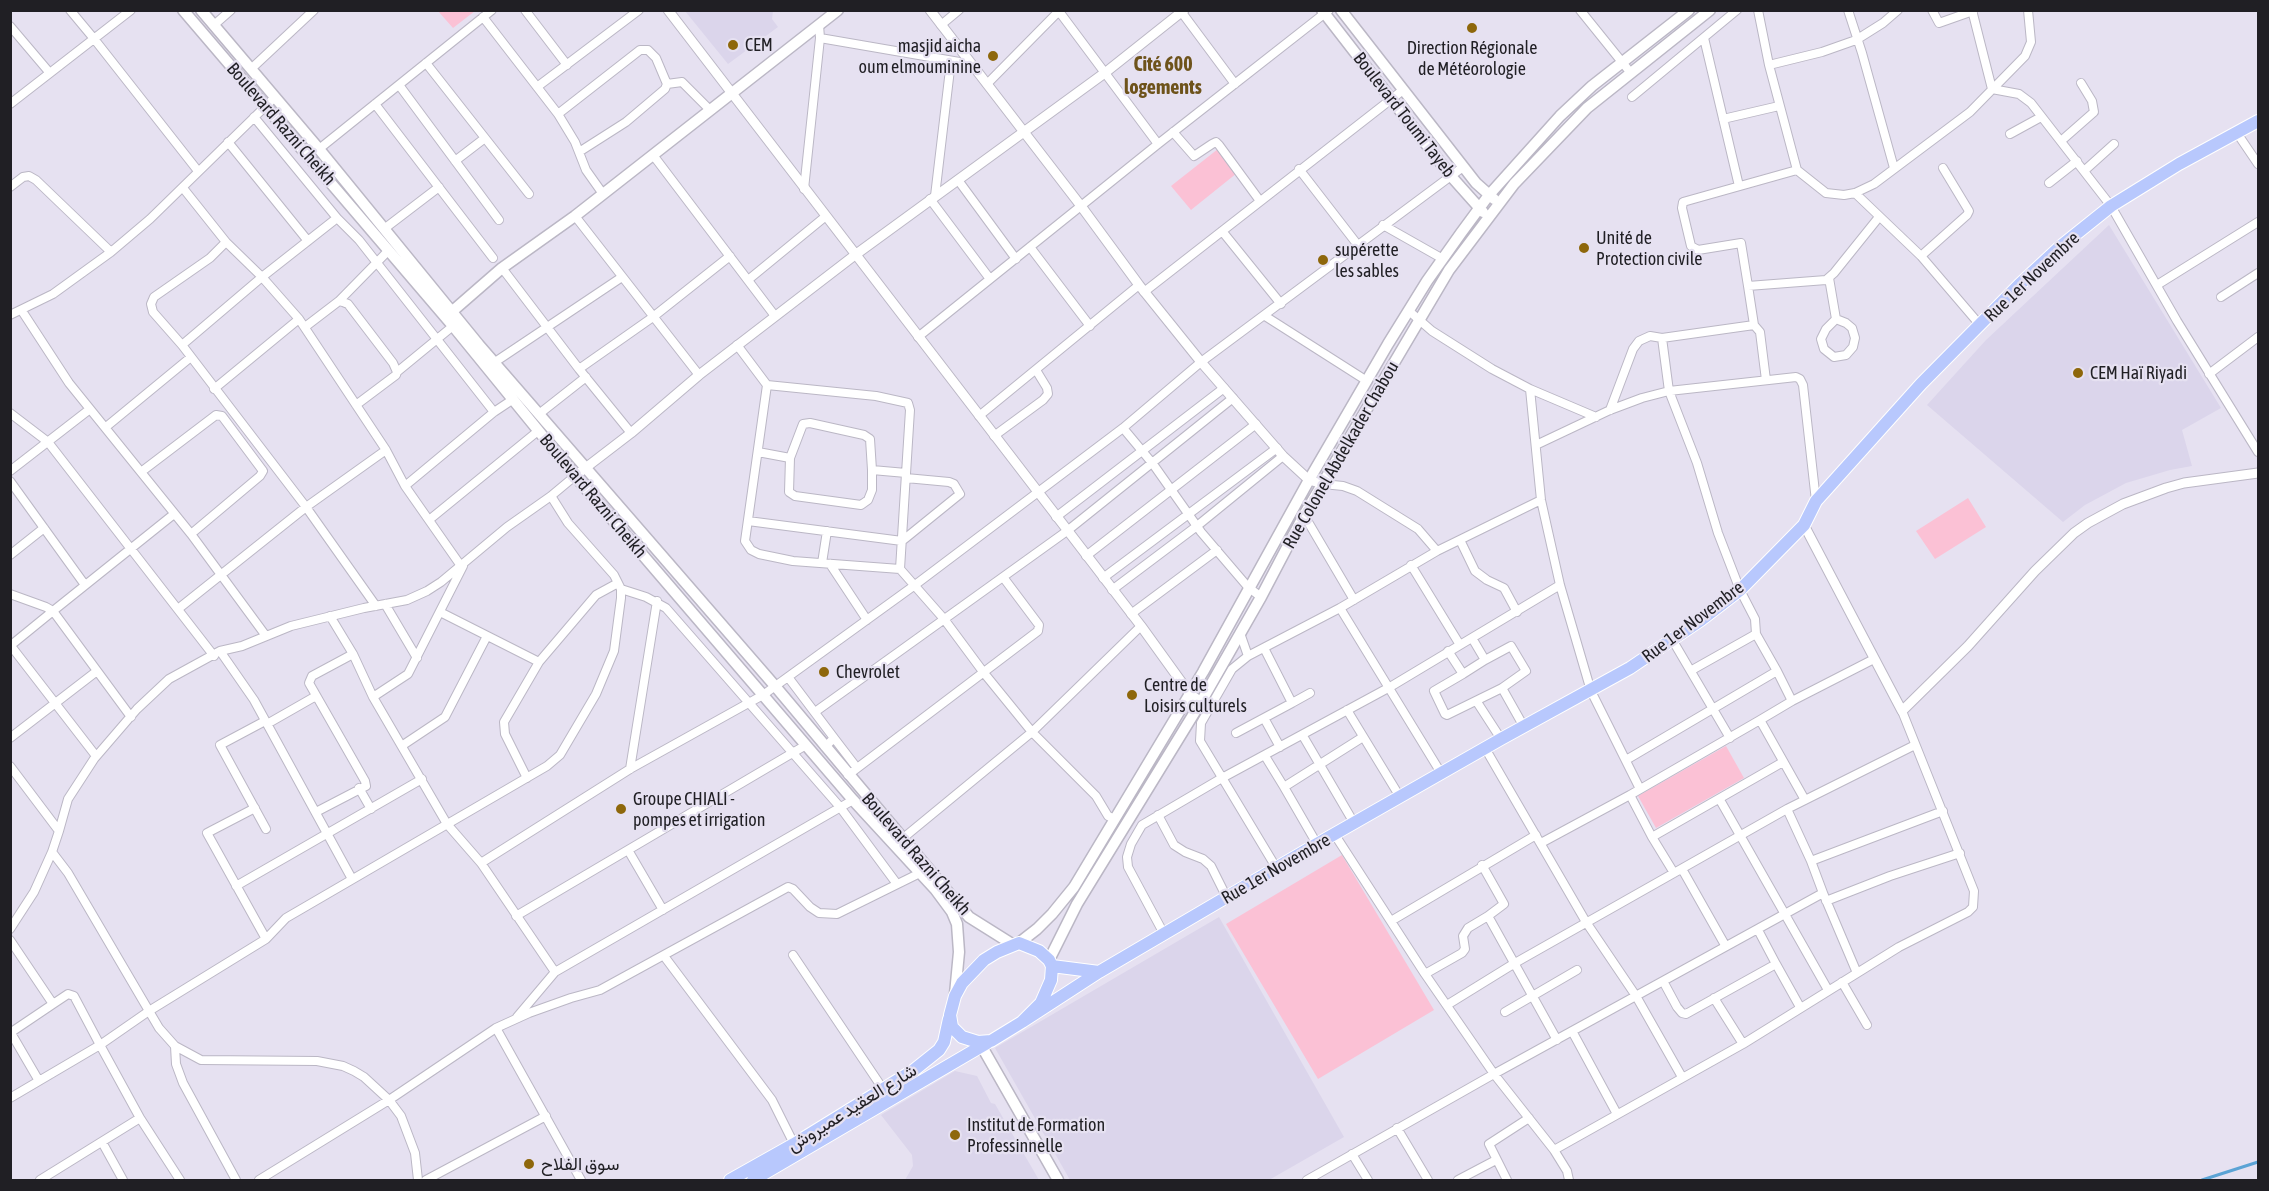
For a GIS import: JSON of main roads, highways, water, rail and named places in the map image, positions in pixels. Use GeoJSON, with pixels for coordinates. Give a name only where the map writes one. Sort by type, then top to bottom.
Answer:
{"type":"FeatureCollection","features":[{"type":"Feature","properties":{"kind":"main road","name":"Boulevard Razni Cheikh"},"geometry":{"type":"LineString","coordinates":[[183,10],[389,250],[495,362],[825,747],[852,772],[902,839],[957,924],[959,952],[955,996]]}},
{"type":"Feature","properties":{"kind":"main road","name":"Boulevard Razni Cheikh"},"geometry":{"type":"LineString","coordinates":[[201,10],[384,229],[448,314],[453,326],[512,400],[853,800],[969,917],[1016,944]]}},
{"type":"Feature","properties":{"kind":"main road"},"geometry":{"type":"LineString","coordinates":[[448,314],[502,268],[575,216],[838,10]]}},
{"type":"Feature","properties":{"kind":"main road","name":"Boulevard Toumi Tayeb"},"geometry":{"type":"LineString","coordinates":[[1341,10],[1464,166],[1499,203]]}},
{"type":"Feature","properties":{"kind":"main road","name":"Rue Colonel Abdelkader Chabou"},"geometry":{"type":"LineString","coordinates":[[1050,963],[1077,904],[1201,702],[1261,597],[1304,515],[1484,212],[1489,195],[1560,116],[1689,10]]}},
{"type":"Feature","properties":{"kind":"main road","name":"Rue Colonel Abdelkader Chabou"},"geometry":{"type":"LineString","coordinates":[[1016,944],[1037,929],[1074,887],[1190,694],[1248,587],[1367,381],[1443,258],[1484,212],[1499,203],[1546,149],[1587,108],[1710,10]]}},
{"type":"Feature","properties":{"kind":"main road","name":"Boulevard Toumi Tayeb"},"geometry":{"type":"LineString","coordinates":[[1325,12],[1450,175],[1484,212]]}},
{"type":"Feature","properties":{"kind":"main road","name":"Rue 1er Novembre"},"geometry":{"type":"LineString","coordinates":[[1022,1022],[1099,972],[1317,844],[1501,739],[1591,691],[1673,641],[1740,590],[1804,525],[1816,501],[1921,384],[2044,261],[2111,206],[2179,164],[2259,121]]}},
{"type":"Feature","properties":{"kind":"main road"},"geometry":{"type":"LineString","coordinates":[[1058,1180],[982,1042],[956,1032],[952,1027],[950,1015],[955,996],[962,983],[978,966],[997,952],[1016,944],[1033,947],[1050,963],[1099,972]]}},
{"type":"Feature","properties":{"kind":"main road"},"geometry":{"type":"LineString","coordinates":[[982,1042],[1022,1022],[1041,1003],[1051,980],[1050,963]]}},
{"type":"Feature","properties":{"kind":"main road","name":"شارع العقيد عميروش"},"geometry":{"type":"LineString","coordinates":[[730,1180],[898,1081],[939,1050],[944,1042],[950,1015]]}},
{"type":"Feature","properties":{"kind":"main road","name":"شارع العقيد عميروش"},"geometry":{"type":"LineString","coordinates":[[753,1180],[915,1087],[982,1042]]}},
{"type":"Feature","properties":{"kind":"waterway"},"geometry":{"type":"LineString","coordinates":[[2202,1180],[2258,1162]]}},
{"type":"Feature","properties":{"kind":"place","name":"Direction Régionale de Météorologie"},"geometry":{"type":"Point","coordinates":[1472,28]}},
{"type":"Feature","properties":{"kind":"place","name":"CEM"},"geometry":{"type":"Point","coordinates":[733,45]}},
{"type":"Feature","properties":{"kind":"place","name":"masjid aicha oum elmouminine"},"geometry":{"type":"Point","coordinates":[993,56]}},
{"type":"Feature","properties":{"kind":"place","name":"Unité de Protection civile"},"geometry":{"type":"Point","coordinates":[1584,248]}},
{"type":"Feature","properties":{"kind":"place","name":"supérette les sables"},"geometry":{"type":"Point","coordinates":[1323,260]}},
{"type":"Feature","properties":{"kind":"place","name":"CEM Haï Riyadi"},"geometry":{"type":"Point","coordinates":[2078,373]}},
{"type":"Feature","properties":{"kind":"place","name":"Chevrolet"},"geometry":{"type":"Point","coordinates":[824,672]}},
{"type":"Feature","properties":{"kind":"place","name":"Centre de Loisirs culturels"},"geometry":{"type":"Point","coordinates":[1132,695]}},
{"type":"Feature","properties":{"kind":"place","name":"Groupe CHIALI - pompes et irrigation"},"geometry":{"type":"Point","coordinates":[621,809]}},
{"type":"Feature","properties":{"kind":"place","name":"Institut de Formation Professinnelle"},"geometry":{"type":"Point","coordinates":[955,1135]}},
{"type":"Feature","properties":{"kind":"place","name":"سوق الفلاح"},"geometry":{"type":"Point","coordinates":[529,1164]}},
{"type":"Feature","properties":{"kind":"district","name":"Cité 600 logements"},"geometry":{"type":"Point","coordinates":[1163,76]}}]}
